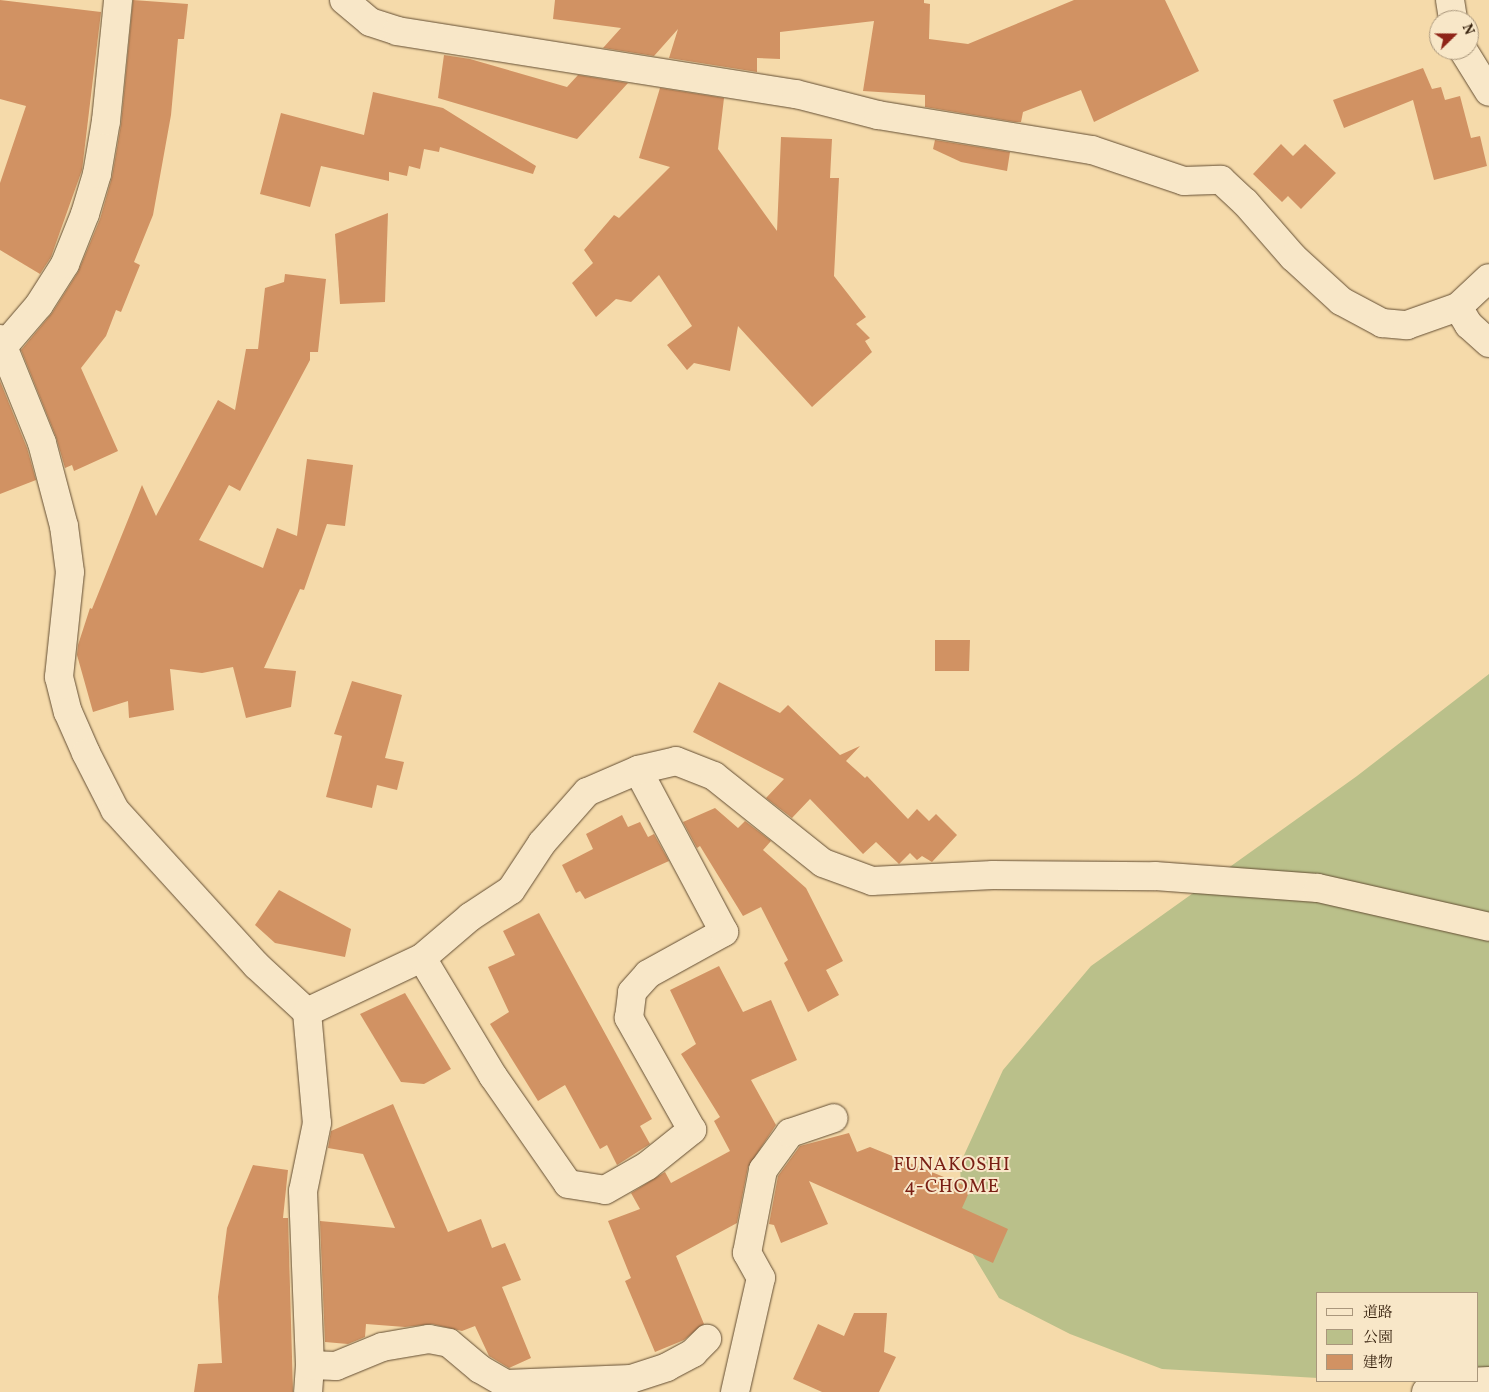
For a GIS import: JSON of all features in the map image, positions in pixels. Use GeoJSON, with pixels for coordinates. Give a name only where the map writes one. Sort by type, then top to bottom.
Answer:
{"type":"FeatureCollection","features":[{"type":"Feature","properties":{"kind":"street"},"geometry":{"type":"LineString","coordinates":[[118,0],[106,121],[97,174],[85,214],[65,264],[39,305],[2,343],[42,443],[64,526],[70,572],[59,677],[68,712],[86,753],[115,810],[256,965],[306,1012],[317,1123],[303,1191],[310,1365],[308,1392]]}},
{"type":"Feature","properties":{"kind":"street"},"geometry":{"type":"LineString","coordinates":[[344,0],[370,22],[397,31],[796,94],[878,115],[1092,150],[1184,181],[1221,180],[1245,202],[1293,257],[1341,301],[1382,323],[1406,325],[1458,307],[1489,278]]}},
{"type":"Feature","properties":{"kind":"street"},"geometry":{"type":"LineString","coordinates":[[1470,60],[1489,92]]}},
{"type":"Feature","properties":{"kind":"street"},"geometry":{"type":"LineString","coordinates":[[1458,307],[1469,325],[1489,343]]}},
{"type":"Feature","properties":{"kind":"street"},"geometry":{"type":"LineString","coordinates":[[306,1012],[422,958],[470,917],[511,890],[542,843],[588,792],[638,770],[676,761],[714,776],[823,863],[872,881],[992,875],[1155,876],[1318,888],[1489,928]]}},
{"type":"Feature","properties":{"kind":"street"},"geometry":{"type":"LineString","coordinates":[[422,958],[493,1076],[568,1184],[605,1190],[647,1166],[692,1130],[629,1018],[632,992],[648,974],[724,932],[638,770]]}},
{"type":"Feature","properties":{"kind":"street"},"geometry":{"type":"LineString","coordinates":[[735,1392],[761,1278],[747,1253],[763,1170],[790,1133],[834,1118]]}},
{"type":"Feature","properties":{"kind":"street"},"geometry":{"type":"LineString","coordinates":[[310,1365],[336,1366],[382,1347],[429,1339],[449,1343],[480,1369],[506,1384],[631,1379],[667,1367],[693,1353],[707,1339]]}},
{"type":"Feature","properties":{"kind":"street"},"geometry":{"type":"LineString","coordinates":[[1426,1392],[1447,1383],[1468,1382]]}},
{"type":"Feature","properties":{"kind":"green space"},"geometry":{"type":"Polygon","coordinates":[[[1489,674],[1489,1385],[1410,1382],[1479,1382],[1479,1292],[1316,1292],[1316,1378],[1162,1369],[1070,1334],[999,1298],[963,1238],[960,1164],[1003,1070],[1091,966],[1357,776],[1489,674]]]}},
{"type":"Feature","properties":{"kind":"building"},"geometry":{"type":"Polygon","coordinates":[[[0,0],[101,12],[82,170],[51,257],[40,274],[0,250],[0,183],[26,106],[0,99],[0,0]]]}},
{"type":"Feature","properties":{"kind":"building"},"geometry":{"type":"Polygon","coordinates":[[[133,0],[188,4],[184,39],[178,39],[171,115],[153,215],[134,262],[140,265],[121,312],[116,310],[106,336],[81,368],[118,451],[74,471],[72,465],[65,468],[56,437],[21,350],[52,313],[78,272],[100,219],[112,177],[121,124],[133,0]]]}},
{"type":"Feature","properties":{"kind":"building"},"geometry":{"type":"Polygon","coordinates":[[[555,0],[924,0],[924,3],[930,4],[929,39],[968,44],[1074,0],[1165,0],[1199,71],[1094,122],[1081,90],[1023,112],[1021,122],[1015,122],[925,107],[925,95],[863,91],[874,21],[780,32],[780,59],[757,58],[757,72],[669,58],[678,29],[654,56],[603,48],[621,28],[553,19],[555,0]]]}},
{"type":"Feature","properties":{"kind":"building"},"geometry":{"type":"Polygon","coordinates":[[[444,55],[470,59],[567,87],[578,75],[628,83],[577,139],[438,98],[444,55]]]}},
{"type":"Feature","properties":{"kind":"building"},"geometry":{"type":"Polygon","coordinates":[[[1423,68],[1432,89],[1441,87],[1445,100],[1460,96],[1471,138],[1480,136],[1487,166],[1434,180],[1413,100],[1344,128],[1333,100],[1423,68]]]}},
{"type":"Feature","properties":{"kind":"building"},"geometry":{"type":"Polygon","coordinates":[[[660,88],[724,98],[718,149],[777,231],[781,137],[832,139],[830,178],[839,178],[834,276],[866,317],[856,324],[870,338],[865,341],[872,352],[812,407],[738,326],[730,371],[694,363],[687,370],[667,345],[692,326],[659,275],[631,302],[616,299],[596,317],[572,283],[593,263],[584,250],[614,215],[619,218],[670,167],[639,158],[660,88]]]}},
{"type":"Feature","properties":{"kind":"building"},"geometry":{"type":"Polygon","coordinates":[[[373,92],[443,108],[536,166],[533,174],[440,147],[439,152],[424,149],[420,169],[409,166],[407,176],[389,172],[389,181],[321,166],[310,207],[260,194],[281,113],[364,135],[373,92]]]}},
{"type":"Feature","properties":{"kind":"building"},"geometry":{"type":"Polygon","coordinates":[[[935,140],[1010,152],[1007,171],[961,162],[933,149],[935,140]]]}},
{"type":"Feature","properties":{"kind":"building"},"geometry":{"type":"Polygon","coordinates":[[[1281,144],[1293,156],[1305,144],[1336,173],[1301,209],[1288,196],[1282,202],[1253,174],[1281,144]]]}},
{"type":"Feature","properties":{"kind":"building"},"geometry":{"type":"Polygon","coordinates":[[[388,213],[385,302],[340,304],[335,234],[388,213]]]}},
{"type":"Feature","properties":{"kind":"building"},"geometry":{"type":"Polygon","coordinates":[[[285,274],[326,279],[318,352],[310,352],[310,360],[240,491],[229,485],[199,540],[263,568],[277,528],[297,536],[307,459],[353,465],[345,526],[327,524],[304,590],[300,589],[264,668],[296,671],[291,707],[246,718],[233,667],[202,673],[170,669],[174,710],[129,718],[128,701],[93,712],[77,655],[78,645],[90,608],[92,609],[142,485],[156,516],[218,400],[235,410],[246,349],[258,349],[265,288],[284,282],[285,274]]]}},
{"type":"Feature","properties":{"kind":"building"},"geometry":{"type":"Polygon","coordinates":[[[0,381],[27,448],[36,480],[0,494],[0,381]]]}},
{"type":"Feature","properties":{"kind":"building"},"geometry":{"type":"Polygon","coordinates":[[[935,640],[970,640],[969,671],[935,671],[935,640]]]}},
{"type":"Feature","properties":{"kind":"building"},"geometry":{"type":"Polygon","coordinates":[[[352,681],[402,695],[385,758],[404,762],[397,790],[377,785],[372,808],[326,797],[342,736],[334,734],[352,681]]]}},
{"type":"Feature","properties":{"kind":"building"},"geometry":{"type":"Polygon","coordinates":[[[719,682],[780,713],[788,705],[840,755],[860,746],[846,761],[865,778],[867,776],[908,819],[917,809],[929,821],[936,814],[957,835],[932,862],[922,856],[917,860],[910,853],[899,864],[876,842],[863,854],[810,799],[792,818],[766,798],[784,779],[693,732],[719,682]]]}},
{"type":"Feature","properties":{"kind":"building"},"geometry":{"type":"Polygon","coordinates":[[[715,808],[738,828],[745,821],[771,841],[763,850],[806,888],[843,961],[826,970],[839,995],[808,1012],[784,963],[788,960],[761,907],[743,916],[700,846],[697,848],[683,822],[715,808]]]}},
{"type":"Feature","properties":{"kind":"building"},"geometry":{"type":"Polygon","coordinates":[[[622,815],[628,827],[640,822],[648,837],[654,834],[669,861],[585,899],[580,891],[576,893],[562,865],[593,849],[586,834],[622,815]]]}},
{"type":"Feature","properties":{"kind":"building"},"geometry":{"type":"Polygon","coordinates":[[[279,890],[351,929],[345,957],[275,943],[255,925],[279,890]]]}},
{"type":"Feature","properties":{"kind":"building"},"geometry":{"type":"Polygon","coordinates":[[[539,913],[652,1119],[640,1126],[650,1144],[617,1165],[607,1145],[600,1149],[565,1085],[538,1101],[490,1024],[509,1012],[488,967],[515,955],[503,931],[539,913]]]}},
{"type":"Feature","properties":{"kind":"building"},"geometry":{"type":"Polygon","coordinates":[[[719,966],[743,1012],[771,1000],[797,1060],[751,1080],[776,1125],[748,1167],[737,1223],[676,1256],[704,1324],[684,1340],[655,1352],[625,1281],[631,1278],[608,1221],[640,1209],[631,1193],[665,1172],[671,1183],[730,1151],[714,1121],[720,1117],[681,1054],[696,1044],[670,990],[719,966]]]}},
{"type":"Feature","properties":{"kind":"building"},"geometry":{"type":"Polygon","coordinates":[[[405,993],[451,1069],[424,1084],[401,1082],[360,1014],[405,993]]]}},
{"type":"Feature","properties":{"kind":"building"},"geometry":{"type":"Polygon","coordinates":[[[393,1104],[448,1232],[481,1219],[492,1248],[505,1243],[521,1280],[502,1287],[531,1358],[509,1368],[489,1356],[475,1326],[462,1331],[432,1324],[405,1327],[366,1324],[365,1337],[348,1344],[325,1342],[320,1221],[395,1228],[363,1154],[328,1148],[331,1131],[393,1104]]]}},
{"type":"Feature","properties":{"kind":"building"},"geometry":{"type":"Polygon","coordinates":[[[849,1133],[857,1152],[870,1147],[971,1188],[962,1208],[1008,1229],[993,1263],[809,1181],[828,1224],[781,1243],[774,1225],[769,1224],[778,1176],[800,1146],[849,1133]]]}},
{"type":"Feature","properties":{"kind":"building"},"geometry":{"type":"Polygon","coordinates":[[[253,1165],[288,1170],[283,1218],[288,1218],[293,1392],[194,1392],[198,1364],[222,1363],[218,1297],[227,1228],[253,1165]]]}},
{"type":"Feature","properties":{"kind":"building"},"geometry":{"type":"Polygon","coordinates":[[[854,1313],[887,1313],[884,1352],[896,1357],[879,1392],[822,1392],[793,1379],[818,1324],[844,1336],[854,1313]]]}},
{"type":"Feature","properties":{"kind":"district","name":"FUNAKOSHI 4-CHOME"},"geometry":{"type":"Point","coordinates":[952,1177]}}]}
